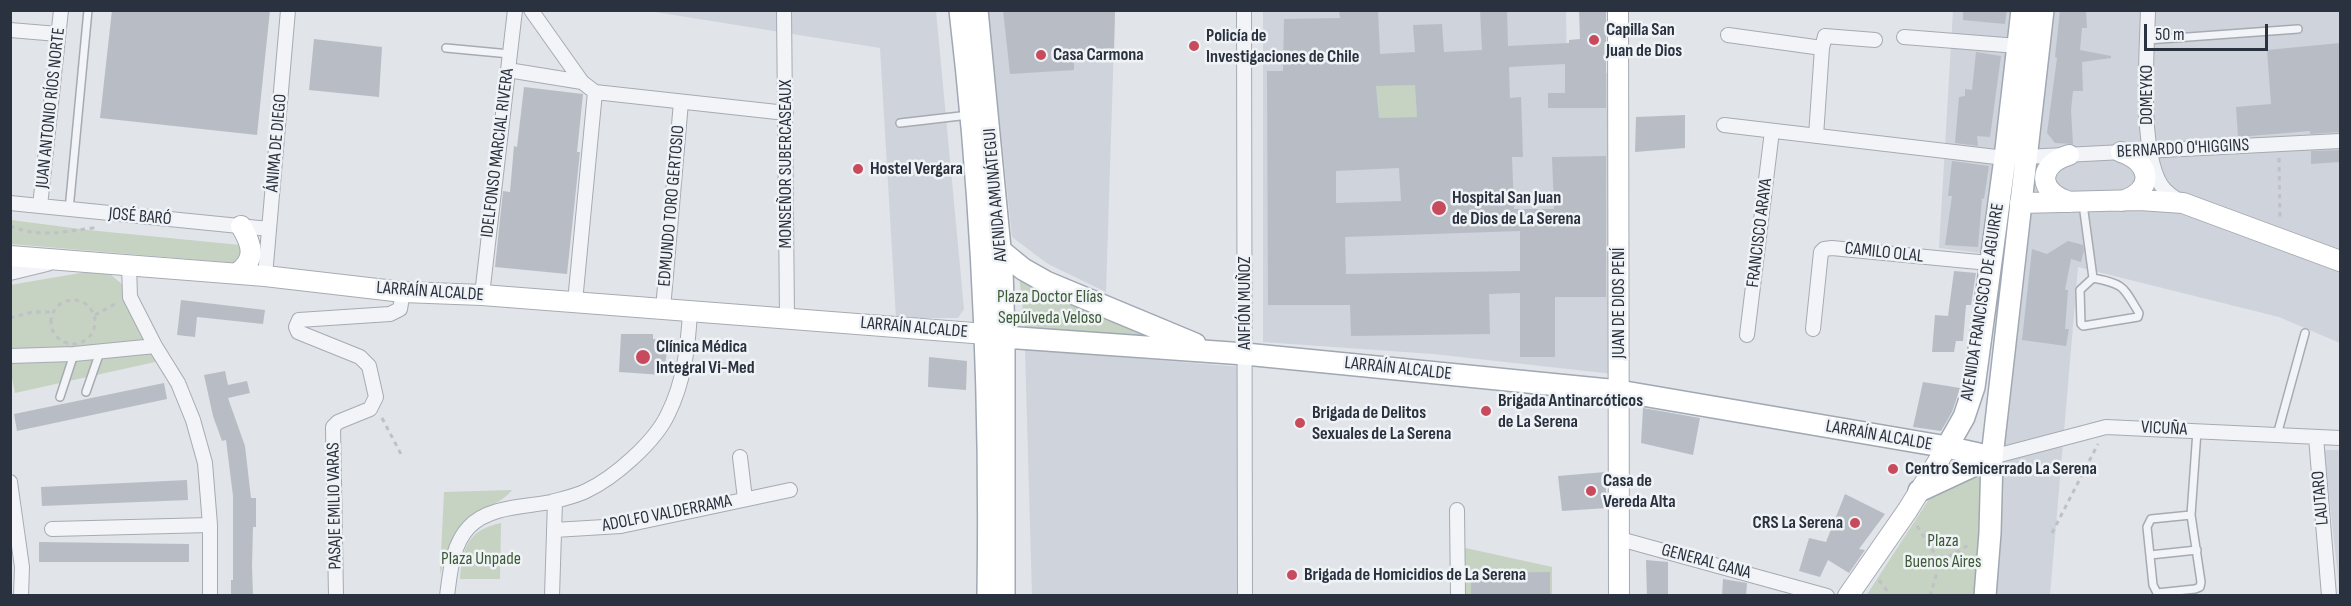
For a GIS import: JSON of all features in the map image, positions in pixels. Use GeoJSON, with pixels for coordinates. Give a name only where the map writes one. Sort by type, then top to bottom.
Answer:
{"type":"FeatureCollection","features":[{"type":"Feature","properties":{"kind":"main road","name":"AVENIDA AMUNÁTEGUI"},"geometry":{"type":"LineString","coordinates":[[960,10],[995,335],[1004,596]]}},
{"type":"Feature","properties":{"kind":"main road","name":"AVENIDA AMUNÁTEGUI"},"geometry":{"type":"LineString","coordinates":[[977,10],[1001,251],[995,335],[988,596]]}},
{"type":"Feature","properties":{"kind":"main road","name":"JUAN DE DIOS PENÍ"},"geometry":{"type":"LineString","coordinates":[[1618,10],[1619,596]]}},
{"type":"Feature","properties":{"kind":"main road","name":"AVENIDA FRANCISCO DE AGUIRRE"},"geometry":{"type":"LineString","coordinates":[[1985,596],[1990,533],[1992,457],[2020,203],[2011,163],[2022,10]]}},
{"type":"Feature","properties":{"kind":"main road","name":"AVENIDA FRANCISCO DE AGUIRRE"},"geometry":{"type":"LineString","coordinates":[[1848,596],[1907,511],[1947,447],[1970,402],[1989,263],[2043,10]]}},
{"type":"Feature","properties":{"kind":"main road"},"geometry":{"type":"LineString","coordinates":[[2121,153],[2133,156],[2145,171],[2145,182],[2141,191],[2133,198],[2122,201]]}},
{"type":"Feature","properties":{"kind":"main road"},"geometry":{"type":"LineString","coordinates":[[2068,155],[2057,158],[2049,164],[2045,173],[2045,184],[2050,193],[2058,199],[2077,202]]}},
{"type":"Feature","properties":{"kind":"main road"},"geometry":{"type":"LineString","coordinates":[[2011,163],[2020,203],[2122,201],[2183,203],[2340,261]]}},
{"type":"Feature","properties":{"kind":"main road"},"geometry":{"type":"LineString","coordinates":[[237,273],[243,269],[251,256],[249,239],[241,226]]}},
{"type":"Feature","properties":{"kind":"main road"},"geometry":{"type":"LineString","coordinates":[[1001,251],[1023,269],[1046,282],[1212,351]]}},
{"type":"Feature","properties":{"kind":"main road","name":"LARRAÍN ALCALDE"},"geometry":{"type":"LineString","coordinates":[[10,256],[237,273],[403,292],[482,295],[690,312],[787,317],[1212,351],[1619,391],[1947,447],[1992,457]]}},
{"type":"Feature","properties":{"kind":"main road"},"geometry":{"type":"LineString","coordinates":[[1919,491],[1992,457]]}},
{"type":"Feature","properties":{"kind":"street","name":"JUAN ANTONIO RÍOS NORTE"},"geometry":{"type":"LineString","coordinates":[[40,206],[61,10]]}},
{"type":"Feature","properties":{"kind":"street","name":"ÁNIMA DE DIEGO"},"geometry":{"type":"LineString","coordinates":[[265,276],[288,10]]}},
{"type":"Feature","properties":{"kind":"street","name":"IDELFONSO MARCIAL RIVERA"},"geometry":{"type":"LineString","coordinates":[[482,295],[515,10]]}},
{"type":"Feature","properties":{"kind":"street"},"geometry":{"type":"LineString","coordinates":[[531,10],[582,82],[595,92],[786,113]]}},
{"type":"Feature","properties":{"kind":"street","name":"MONSEÑOR SUBERCASEAUX"},"geometry":{"type":"LineString","coordinates":[[784,10],[787,317]]}},
{"type":"Feature","properties":{"kind":"street","name":"ANFIÓN MUÑOZ"},"geometry":{"type":"LineString","coordinates":[[1244,10],[1245,596]]}},
{"type":"Feature","properties":{"kind":"street","name":"DOMEYKO"},"geometry":{"type":"LineString","coordinates":[[2148,10],[2149,151],[2160,184],[2183,203]]}},
{"type":"Feature","properties":{"kind":"street"},"geometry":{"type":"LineString","coordinates":[[10,30],[58,34]]}},
{"type":"Feature","properties":{"kind":"street"},"geometry":{"type":"LineString","coordinates":[[1728,35],[1822,48]]}},
{"type":"Feature","properties":{"kind":"street"},"geometry":{"type":"LineString","coordinates":[[1816,136],[1824,38],[1829,35],[1875,40]]}},
{"type":"Feature","properties":{"kind":"street"},"geometry":{"type":"LineString","coordinates":[[1904,37],[2018,46]]}},
{"type":"Feature","properties":{"kind":"street"},"geometry":{"type":"LineString","coordinates":[[508,70],[582,82]]}},
{"type":"Feature","properties":{"kind":"street"},"geometry":{"type":"LineString","coordinates":[[575,302],[595,92]]}},
{"type":"Feature","properties":{"kind":"street","name":"EDMUNDO TORO GERTOSIO"},"geometry":{"type":"LineString","coordinates":[[663,309],[681,102]]}},
{"type":"Feature","properties":{"kind":"street","name":"BERNARDO O'HIGGINS"},"geometry":{"type":"LineString","coordinates":[[1724,125],[2011,163],[2068,155],[2340,141]]}},
{"type":"Feature","properties":{"kind":"street","name":"FRANCISCO ARAYA"},"geometry":{"type":"LineString","coordinates":[[1747,335],[1773,131]]}},
{"type":"Feature","properties":{"kind":"street","name":"JOSÉ BARÓ"},"geometry":{"type":"LineString","coordinates":[[10,203],[269,229]]}},
{"type":"Feature","properties":{"kind":"street","name":"CAMILO OLAL"},"geometry":{"type":"LineString","coordinates":[[1813,329],[1821,252],[1824,249],[1989,263]]}},
{"type":"Feature","properties":{"kind":"street"},"geometry":{"type":"LineString","coordinates":[[10,273],[64,260]]}},
{"type":"Feature","properties":{"kind":"street"},"geometry":{"type":"LineString","coordinates":[[129,265],[130,297],[155,346],[178,383],[193,420],[205,463],[210,525],[210,596]]}},
{"type":"Feature","properties":{"kind":"street"},"geometry":{"type":"LineString","coordinates":[[374,403],[376,397],[369,366],[360,357],[298,332],[296,327],[299,320],[390,314],[399,309],[403,292]]}},
{"type":"Feature","properties":{"kind":"street"},"geometry":{"type":"LineString","coordinates":[[447,596],[456,549],[468,528],[487,516],[506,509],[555,501],[585,492],[628,462],[655,434],[668,416],[678,389],[687,356],[690,312]]}},
{"type":"Feature","properties":{"kind":"street"},"geometry":{"type":"LineString","coordinates":[[10,356],[74,354],[155,346]]}},
{"type":"Feature","properties":{"kind":"street","name":"PASAJE EMILIO VARAS"},"geometry":{"type":"LineString","coordinates":[[336,596],[333,427],[338,422],[370,409],[374,403]]}},
{"type":"Feature","properties":{"kind":"street","name":"VICUÑA"},"geometry":{"type":"LineString","coordinates":[[1992,457],[2094,429],[2122,427],[2340,438]]}},
{"type":"Feature","properties":{"kind":"street","name":"LAUTARO"},"geometry":{"type":"LineString","coordinates":[[2316,437],[2329,596]]}},
{"type":"Feature","properties":{"kind":"street","name":"ADOLFO VALDERRAMA"},"geometry":{"type":"LineString","coordinates":[[740,457],[745,499]]}},
{"type":"Feature","properties":{"kind":"street"},"geometry":{"type":"LineString","coordinates":[[10,482],[22,567],[17,590]]}},
{"type":"Feature","properties":{"kind":"street","name":"ADOLFO VALDERRAMA"},"geometry":{"type":"LineString","coordinates":[[554,530],[621,526],[790,490]]}},
{"type":"Feature","properties":{"kind":"street"},"geometry":{"type":"LineString","coordinates":[[552,596],[555,501]]}},
{"type":"Feature","properties":{"kind":"street"},"geometry":{"type":"LineString","coordinates":[[1457,510],[1458,596]]}},
{"type":"Feature","properties":{"kind":"street"},"geometry":{"type":"LineString","coordinates":[[52,529],[210,525]]}},
{"type":"Feature","properties":{"kind":"street","name":"GENERAL GANA"},"geometry":{"type":"LineString","coordinates":[[1620,539],[1827,596]]}},
{"type":"Feature","properties":{"kind":"lane"},"geometry":{"type":"LineString","coordinates":[[69,210],[88,10]]}},
{"type":"Feature","properties":{"kind":"lane"},"geometry":{"type":"LineString","coordinates":[[2147,40],[2298,29]]}},
{"type":"Feature","properties":{"kind":"lane"},"geometry":{"type":"LineString","coordinates":[[446,48],[510,54]]}},
{"type":"Feature","properties":{"kind":"lane"},"geometry":{"type":"LineString","coordinates":[[900,123],[972,115]]}},
{"type":"Feature","properties":{"kind":"lane"},"geometry":{"type":"LineString","coordinates":[[2077,202],[2093,278]]}},
{"type":"Feature","properties":{"kind":"lane"},"geometry":{"type":"LineString","coordinates":[[2093,278],[2116,282],[2123,287],[2139,313],[2138,317],[2081,324],[2080,290],[2093,278]]}},
{"type":"Feature","properties":{"kind":"lane"},"geometry":{"type":"LineString","coordinates":[[2277,435],[2305,333]]}},
{"type":"Feature","properties":{"kind":"lane"},"geometry":{"type":"LineString","coordinates":[[86,392],[100,352]]}},
{"type":"Feature","properties":{"kind":"lane"},"geometry":{"type":"LineString","coordinates":[[60,397],[74,354]]}},
{"type":"Feature","properties":{"kind":"lane"},"geometry":{"type":"LineString","coordinates":[[2191,514],[2148,521],[2153,585],[2157,593],[2195,590],[2200,587],[2191,514],[2197,431]]}},
{"type":"Feature","properties":{"kind":"lane"},"geometry":{"type":"LineString","coordinates":[[2150,555],[2197,550]]}},
{"type":"Feature","properties":{"kind":"path"},"geometry":{"type":"LineString","coordinates":[[2278,145],[2280,237]]}},
{"type":"Feature","properties":{"kind":"path"},"geometry":{"type":"LineString","coordinates":[[10,226],[42,235],[93,228]]}},
{"type":"Feature","properties":{"kind":"path"},"geometry":{"type":"LineString","coordinates":[[95,315],[130,297]]}},
{"type":"Feature","properties":{"kind":"path"},"geometry":{"type":"LineString","coordinates":[[71,299],[86,303],[95,315],[95,329],[86,341],[65,343],[54,333],[51,320],[53,312],[57,306],[71,299]]}},
{"type":"Feature","properties":{"kind":"path"},"geometry":{"type":"LineString","coordinates":[[10,318],[33,312],[53,312]]}},
{"type":"Feature","properties":{"kind":"path"},"geometry":{"type":"LineString","coordinates":[[374,403],[402,456]]}},
{"type":"Feature","properties":{"kind":"path"},"geometry":{"type":"LineString","coordinates":[[2052,533],[2100,440],[2094,429]]}},
{"type":"Feature","properties":{"kind":"path"},"geometry":{"type":"LineString","coordinates":[[1907,511],[1940,562]]}},
{"type":"Feature","properties":{"kind":"path"},"geometry":{"type":"LineString","coordinates":[[1930,596],[1940,562],[1990,533]]}},
{"type":"Feature","properties":{"kind":"shaded area"},"geometry":{"type":"Polygon","coordinates":[[[649,11],[936,11],[964,309],[958,318],[896,318],[880,48],[649,11]]]}},
{"type":"Feature","properties":{"kind":"shaded area"},"geometry":{"type":"Polygon","coordinates":[[[988,11],[1115,11],[1106,292],[1048,264],[1012,237],[988,11]]]}},
{"type":"Feature","properties":{"kind":"shaded area","name":"Hospital San Juan de Dios de La Serena"},"geometry":{"type":"Polygon","coordinates":[[[1263,11],[1566,11],[1567,73],[1616,73],[1613,374],[1433,354],[1263,342],[1263,11]]]}},
{"type":"Feature","properties":{"kind":"shaded area"},"geometry":{"type":"Polygon","coordinates":[[[1953,11],[2340,11],[2340,343],[2279,317],[2078,267],[2050,595],[1992,595],[1999,470],[2022,258],[1939,248],[1953,11]]]}},
{"type":"Feature","properties":{"kind":"shaded area"},"geometry":{"type":"Polygon","coordinates":[[[1025,349],[1241,367],[1243,595],[1032,595],[1025,349]]]}},
{"type":"Feature","properties":{"kind":"shaded area"},"geometry":{"type":"Polygon","coordinates":[[[2324,450],[2340,450],[2340,595],[2324,450]]]}},
{"type":"Feature","properties":{"kind":"green space"},"geometry":{"type":"Polygon","coordinates":[[[1415,85],[1417,117],[1379,118],[1376,86],[1415,85]]]}},
{"type":"Feature","properties":{"kind":"green space"},"geometry":{"type":"Polygon","coordinates":[[[11,220],[240,245],[239,261],[236,263],[11,244],[11,220]]]}},
{"type":"Feature","properties":{"kind":"green space","name":"Plaza Doctor Elías Sepúlveda Veloso"},"geometry":{"type":"Polygon","coordinates":[[[1017,257],[1186,345],[1025,330],[1017,257]]]}},
{"type":"Feature","properties":{"kind":"green space"},"geometry":{"type":"Polygon","coordinates":[[[104,269],[130,291],[159,347],[155,362],[15,393],[10,368],[10,285],[104,269]]]}},
{"type":"Feature","properties":{"kind":"green space","name":"Plaza Buenos Aires"},"geometry":{"type":"Polygon","coordinates":[[[1968,474],[1981,477],[1987,487],[1981,595],[1866,596],[1931,496],[1968,474]]]}},
{"type":"Feature","properties":{"kind":"green space"},"geometry":{"type":"Polygon","coordinates":[[[512,490],[501,500],[474,513],[464,522],[451,544],[440,575],[444,492],[512,490]]]}},
{"type":"Feature","properties":{"kind":"green space","name":"Plaza Unpade"},"geometry":{"type":"Polygon","coordinates":[[[501,523],[500,579],[460,579],[462,559],[469,542],[481,530],[501,523]]]}},
{"type":"Feature","properties":{"kind":"green space"},"geometry":{"type":"Polygon","coordinates":[[[1461,547],[1552,567],[1552,595],[1463,595],[1461,547]]]}},
{"type":"Feature","properties":{"kind":"building"},"geometry":{"type":"Polygon","coordinates":[[[112,10],[270,10],[257,135],[100,118],[112,10]]]}},
{"type":"Feature","properties":{"kind":"building","name":"Casa Carmona"},"geometry":{"type":"Polygon","coordinates":[[[1003,10],[1115,10],[1114,52],[1074,52],[1074,70],[1010,74],[1003,10]]]}},
{"type":"Feature","properties":{"kind":"building","name":"Hospital San Juan de Dios de La Serena"},"geometry":{"type":"Polygon","coordinates":[[[1339,10],[1378,10],[1380,54],[1415,52],[1413,25],[1442,24],[1444,52],[1482,50],[1480,10],[1507,10],[1508,46],[1569,43],[1569,40],[1580,39],[1579,10],[1606,10],[1606,108],[1548,108],[1548,93],[1565,93],[1565,64],[1509,67],[1510,98],[1521,97],[1523,157],[1512,157],[1514,209],[1554,209],[1552,157],[1606,156],[1606,297],[1555,297],[1555,357],[1520,357],[1520,293],[1489,294],[1490,334],[1351,336],[1350,305],[1268,305],[1267,71],[1283,71],[1284,19],[1340,18],[1339,10]],[[1415,85],[1376,86],[1379,118],[1417,117],[1415,85]],[[1399,168],[1336,171],[1336,203],[1401,201],[1399,168]],[[1520,231],[1345,237],[1346,274],[1520,271],[1520,231]]]}},
{"type":"Feature","properties":{"kind":"building"},"geometry":{"type":"Polygon","coordinates":[[[1963,10],[2007,10],[2005,24],[1963,20],[1963,10]]]}},
{"type":"Feature","properties":{"kind":"building"},"geometry":{"type":"Polygon","coordinates":[[[2060,10],[2086,10],[2087,28],[2082,28],[2080,50],[2111,56],[2111,58],[2082,62],[2083,91],[2073,91],[2071,110],[2073,144],[2055,143],[2047,133],[2057,58],[2055,57],[2060,10]]]}},
{"type":"Feature","properties":{"kind":"building"},"geometry":{"type":"Polygon","coordinates":[[[314,39],[382,47],[379,97],[309,90],[314,39]]]}},
{"type":"Feature","properties":{"kind":"building"},"geometry":{"type":"Polygon","coordinates":[[[2340,43],[2340,132],[2310,134],[2310,131],[2238,137],[2236,107],[2271,104],[2267,50],[2340,43]]]}},
{"type":"Feature","properties":{"kind":"building"},"geometry":{"type":"Polygon","coordinates":[[[1976,52],[2001,56],[1990,137],[1977,136],[1978,146],[1955,143],[1959,97],[1965,96],[1965,89],[1972,90],[1976,52]]]}},
{"type":"Feature","properties":{"kind":"building"},"geometry":{"type":"Polygon","coordinates":[[[524,87],[583,94],[577,152],[580,152],[567,274],[495,267],[503,191],[510,192],[514,146],[517,147],[524,87]]]}},
{"type":"Feature","properties":{"kind":"building"},"geometry":{"type":"Polygon","coordinates":[[[1685,115],[1685,148],[1635,152],[1636,117],[1685,115]]]}},
{"type":"Feature","properties":{"kind":"building"},"geometry":{"type":"Polygon","coordinates":[[[2340,150],[2340,162],[2311,164],[2311,151],[2340,150]]]}},
{"type":"Feature","properties":{"kind":"building"},"geometry":{"type":"Polygon","coordinates":[[[1952,161],[1989,166],[1984,199],[1982,198],[1978,247],[1945,245],[1952,196],[1948,196],[1952,161]]]}},
{"type":"Feature","properties":{"kind":"building"},"geometry":{"type":"Polygon","coordinates":[[[2068,241],[2083,245],[2084,250],[2081,262],[2071,259],[2065,290],[2068,290],[2065,329],[2069,329],[2066,346],[2022,340],[2032,249],[2047,254],[2068,241]]]}},
{"type":"Feature","properties":{"kind":"building"},"geometry":{"type":"Polygon","coordinates":[[[1954,271],[1976,273],[1971,305],[1966,305],[1963,341],[1956,341],[1954,352],[1932,352],[1935,315],[1948,316],[1954,271]]]}},
{"type":"Feature","properties":{"kind":"building"},"geometry":{"type":"Polygon","coordinates":[[[181,300],[265,310],[263,324],[197,317],[195,337],[177,335],[181,300]]]}},
{"type":"Feature","properties":{"kind":"building","name":"Clínica Médica Integral Vi-Med"},"geometry":{"type":"Polygon","coordinates":[[[621,334],[653,334],[653,339],[669,341],[663,375],[619,372],[621,334]]]}},
{"type":"Feature","properties":{"kind":"building"},"geometry":{"type":"Polygon","coordinates":[[[929,357],[967,361],[966,390],[928,387],[929,357]]]}},
{"type":"Feature","properties":{"kind":"building"},"geometry":{"type":"Polygon","coordinates":[[[225,371],[228,385],[247,381],[250,393],[228,398],[245,446],[251,498],[256,498],[256,527],[253,527],[253,596],[231,596],[233,496],[226,440],[222,441],[213,416],[204,375],[225,371]]]}},
{"type":"Feature","properties":{"kind":"building"},"geometry":{"type":"Polygon","coordinates":[[[1923,382],[1960,388],[1952,412],[1941,431],[1913,427],[1923,382]]]}},
{"type":"Feature","properties":{"kind":"building"},"geometry":{"type":"Polygon","coordinates":[[[164,383],[167,399],[17,431],[14,414],[164,383]]]}},
{"type":"Feature","properties":{"kind":"building"},"geometry":{"type":"Polygon","coordinates":[[[1643,408],[1700,418],[1693,455],[1641,443],[1643,408]]]}},
{"type":"Feature","properties":{"kind":"building","name":"Casa de Vereda Alta"},"geometry":{"type":"Polygon","coordinates":[[[1605,472],[1607,508],[1562,511],[1558,476],[1605,472]]]}},
{"type":"Feature","properties":{"kind":"building"},"geometry":{"type":"Polygon","coordinates":[[[187,480],[188,500],[42,506],[41,487],[187,480]]]}},
{"type":"Feature","properties":{"kind":"building"},"geometry":{"type":"Polygon","coordinates":[[[1845,494],[1885,514],[1859,549],[1865,550],[1849,573],[1828,560],[1820,577],[1799,571],[1809,538],[1826,542],[1845,494]]]}},
{"type":"Feature","properties":{"kind":"building"},"geometry":{"type":"Polygon","coordinates":[[[39,542],[189,544],[189,562],[39,562],[39,542]]]}},
{"type":"Feature","properties":{"kind":"building"},"geometry":{"type":"Polygon","coordinates":[[[1646,560],[1668,562],[1668,596],[1647,596],[1646,560]]]}},
{"type":"Feature","properties":{"kind":"building"},"geometry":{"type":"Polygon","coordinates":[[[1550,572],[1550,596],[1471,596],[1471,573],[1550,572]]]}},
{"type":"Feature","properties":{"kind":"building"},"geometry":{"type":"Polygon","coordinates":[[[1723,579],[1747,583],[1746,596],[1722,596],[1723,579]]]}},
{"type":"Feature","properties":{"kind":"place","name":"Capilla San Juan de Dios"},"geometry":{"type":"Point","coordinates":[1594,40]}},
{"type":"Feature","properties":{"kind":"place","name":"Policía de Investigaciones de Chile"},"geometry":{"type":"Point","coordinates":[1194,46]}},
{"type":"Feature","properties":{"kind":"place","name":"Casa Carmona"},"geometry":{"type":"Point","coordinates":[1041,55]}},
{"type":"Feature","properties":{"kind":"place","name":"Hostel Vergara"},"geometry":{"type":"Point","coordinates":[858,169]}},
{"type":"Feature","properties":{"kind":"place","name":"Hospital San Juan de Dios de La Serena"},"geometry":{"type":"Point","coordinates":[1439,208]}},
{"type":"Feature","properties":{"kind":"place","name":"Clínica Médica Integral Vi-Med"},"geometry":{"type":"Point","coordinates":[643,357]}},
{"type":"Feature","properties":{"kind":"place","name":"Brigada Antinarcóticos de La Serena"},"geometry":{"type":"Point","coordinates":[1486,411]}},
{"type":"Feature","properties":{"kind":"place","name":"Brigada de Delitos Sexuales de La Serena"},"geometry":{"type":"Point","coordinates":[1300,423]}},
{"type":"Feature","properties":{"kind":"place","name":"Centro Semicerrado La Serena"},"geometry":{"type":"Point","coordinates":[1893,469]}},
{"type":"Feature","properties":{"kind":"place","name":"Casa de Vereda Alta"},"geometry":{"type":"Point","coordinates":[1591,491]}},
{"type":"Feature","properties":{"kind":"place","name":"CRS La Serena"},"geometry":{"type":"Point","coordinates":[1855,523]}},
{"type":"Feature","properties":{"kind":"place","name":"Brigada de Homicidios de La Serena"},"geometry":{"type":"Point","coordinates":[1292,575]}}]}
